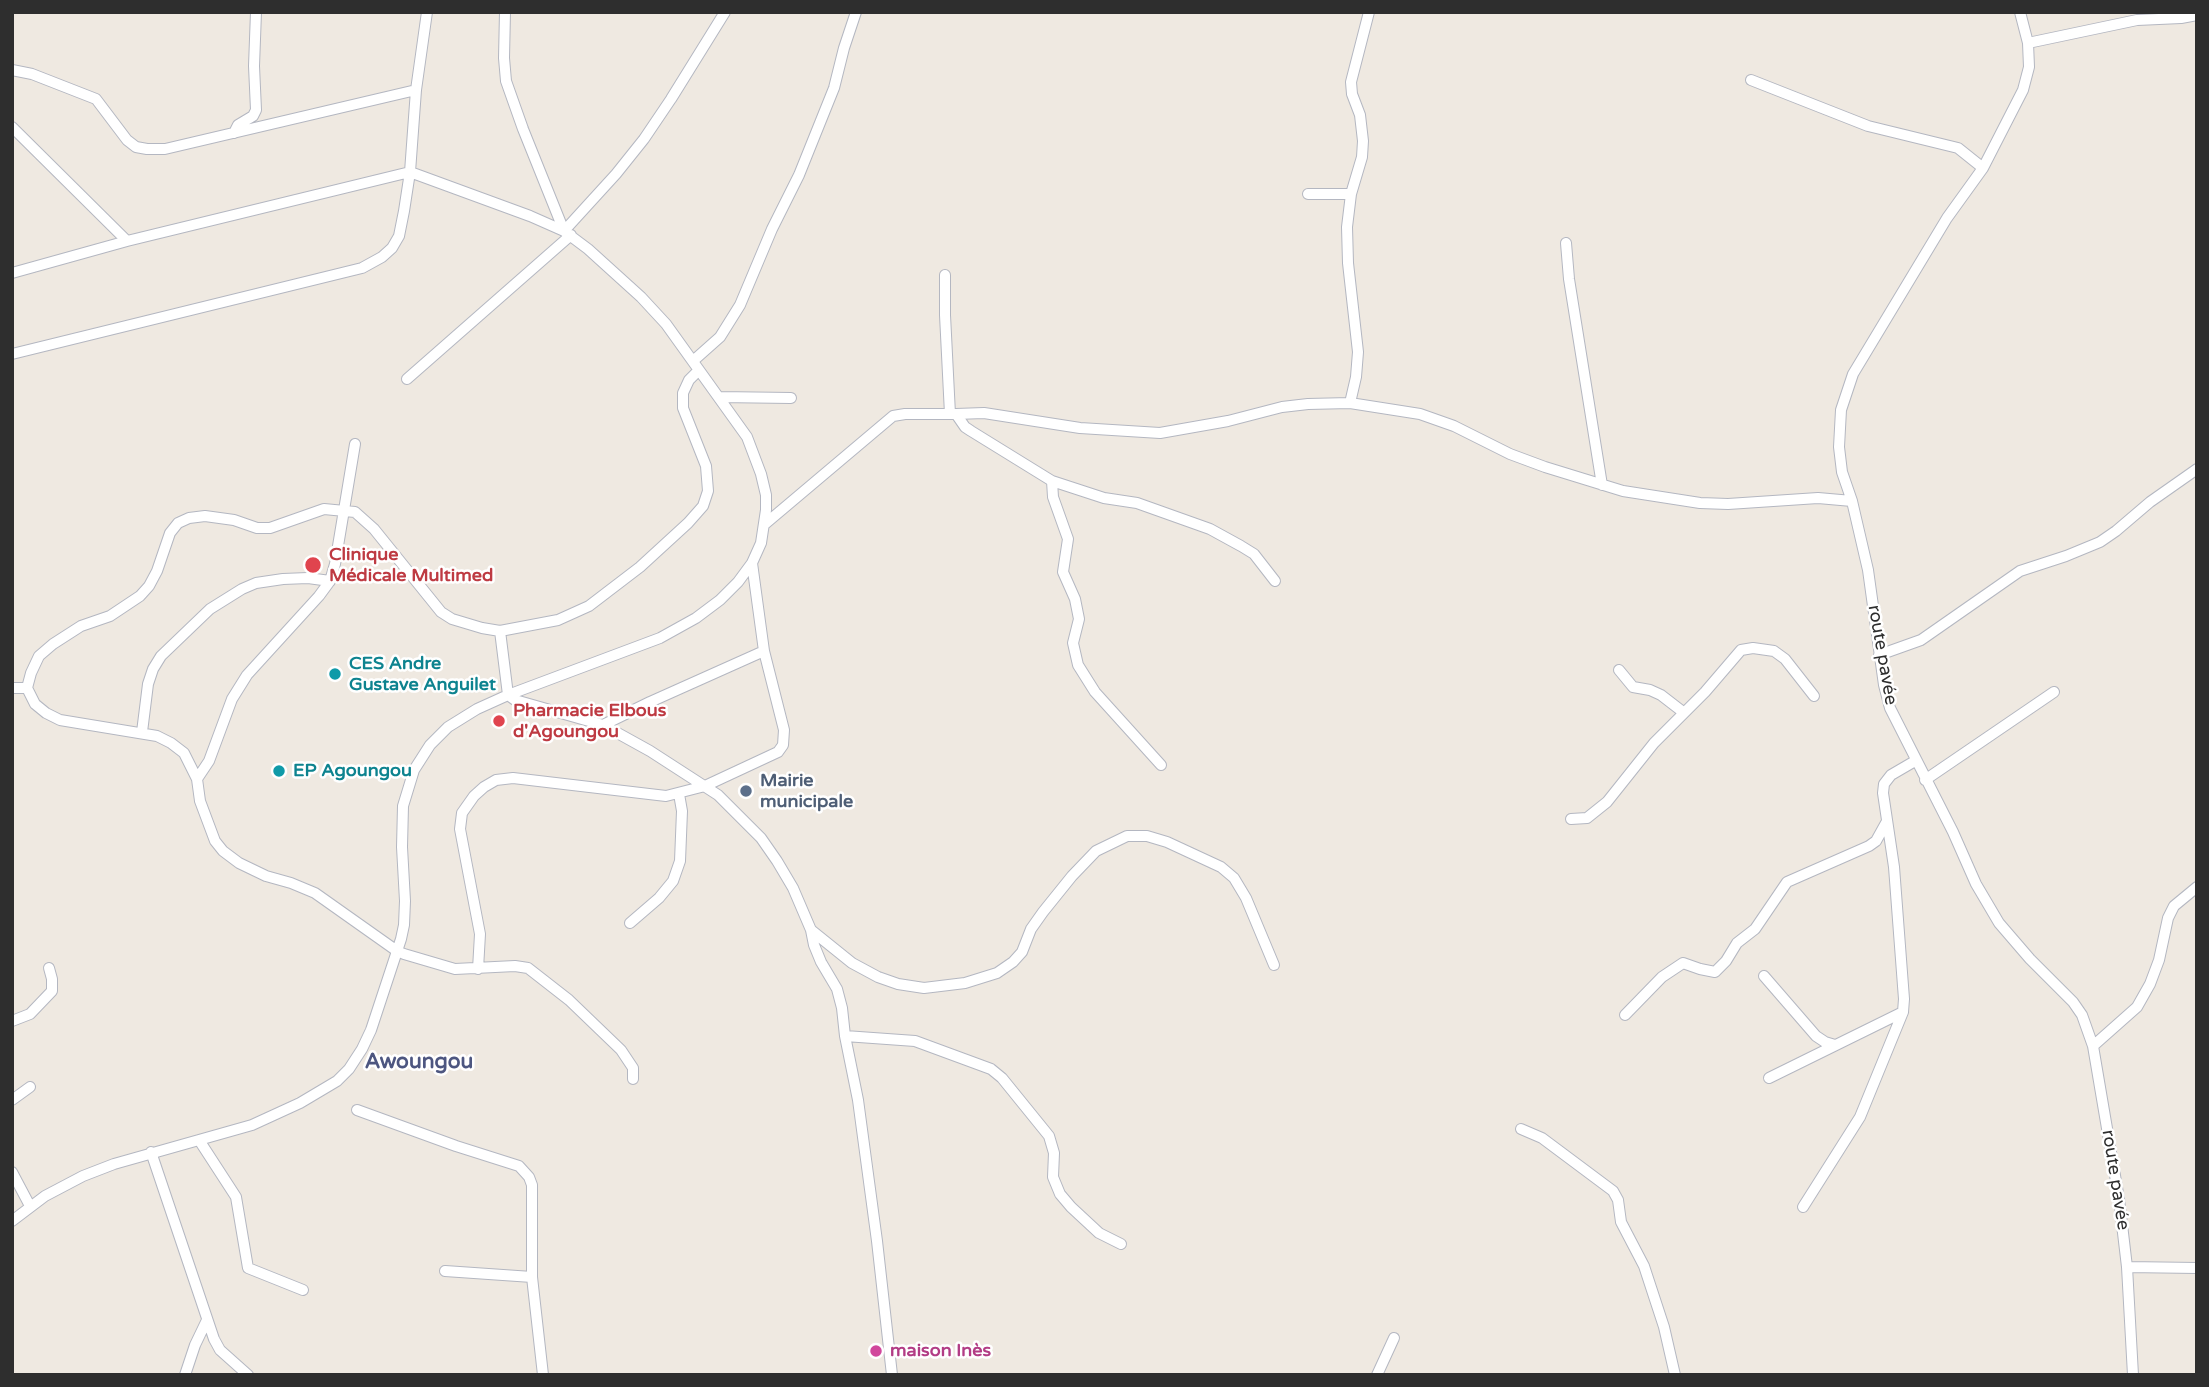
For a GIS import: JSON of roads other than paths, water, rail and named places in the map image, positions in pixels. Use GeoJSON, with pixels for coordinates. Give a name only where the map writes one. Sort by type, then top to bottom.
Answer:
{"type":"FeatureCollection","features":[{"type":"Feature","properties":{"kind":"street"},"geometry":{"type":"LineString","coordinates":[[234,133],[256,110],[254,66],[257,12]]}},
{"type":"Feature","properties":{"kind":"street"},"geometry":{"type":"LineString","coordinates":[[12,354],[362,268],[382,257],[392,248],[399,236],[410,172],[416,90],[427,12]]}},
{"type":"Feature","properties":{"kind":"street"},"geometry":{"type":"LineString","coordinates":[[505,12],[506,81],[568,233]]}},
{"type":"Feature","properties":{"kind":"street"},"geometry":{"type":"LineString","coordinates":[[407,379],[568,233],[644,139],[725,12]]}},
{"type":"Feature","properties":{"kind":"street"},"geometry":{"type":"LineString","coordinates":[[633,1079],[633,1068],[629,1059],[550,984],[528,968],[515,966],[478,970],[455,969],[397,951],[314,893],[239,863],[215,841],[200,801],[197,779],[184,753],[171,743],[142,732],[98,728],[60,720],[35,704],[27,688],[40,656],[52,644],[81,626],[124,608],[149,586],[170,533],[178,523],[189,518],[205,516],[234,520],[257,528],[270,528],[324,509],[355,512],[374,528],[441,612],[462,622],[500,631],[558,620],[589,606],[640,567],[703,506],[708,491],[706,466],[683,408],[683,393],[696,365],[720,337],[740,305],[772,229],[799,175],[834,88],[856,12]]}},
{"type":"Feature","properties":{"kind":"street"},"geometry":{"type":"LineString","coordinates":[[1350,402],[1358,352],[1348,263],[1347,227],[1351,194],[1362,157],[1363,141],[1360,115],[1352,94],[1352,82],[1369,12]]}},
{"type":"Feature","properties":{"kind":"street","name":"route pavée"},"geometry":{"type":"LineString","coordinates":[[2020,12],[2028,43],[2029,67],[2023,90],[1983,169],[1947,218],[1853,374],[1841,410],[1839,447],[1842,472],[1852,501],[1868,570],[1879,655],[1890,708],[1953,832],[1976,884],[2000,923],[2030,959],[2073,1002],[2082,1015],[2093,1046],[2119,1199],[2127,1267],[2133,1375]]}},
{"type":"Feature","properties":{"kind":"street"},"geometry":{"type":"LineString","coordinates":[[2028,43],[2137,20],[2197,15]]}},
{"type":"Feature","properties":{"kind":"street"},"geometry":{"type":"LineString","coordinates":[[12,70],[32,74],[96,99],[127,140],[136,147],[147,149],[164,149],[416,90]]}},
{"type":"Feature","properties":{"kind":"street"},"geometry":{"type":"LineString","coordinates":[[1751,80],[1868,126],[1958,148],[1983,169]]}},
{"type":"Feature","properties":{"kind":"street"},"geometry":{"type":"LineString","coordinates":[[12,127],[127,241]]}},
{"type":"Feature","properties":{"kind":"street"},"geometry":{"type":"LineString","coordinates":[[12,273],[127,241],[410,172],[530,216],[568,233],[640,297],[666,324],[747,436],[766,495],[765,524],[761,543],[752,563],[720,600],[696,618],[648,643],[477,709],[448,727],[430,745],[414,771],[403,806],[404,925],[371,1030],[362,1049],[343,1075],[320,1093],[252,1125],[151,1152],[64,1184],[12,1221]]}},
{"type":"Feature","properties":{"kind":"street"},"geometry":{"type":"LineString","coordinates":[[1308,194],[1351,194]]}},
{"type":"Feature","properties":{"kind":"street"},"geometry":{"type":"LineString","coordinates":[[1566,243],[1569,279],[1602,485]]}},
{"type":"Feature","properties":{"kind":"street"},"geometry":{"type":"LineString","coordinates":[[945,275],[945,315],[953,414],[965,427],[1052,481],[1104,498],[1137,503],[1210,529],[1254,554],[1275,581]]}},
{"type":"Feature","properties":{"kind":"street"},"geometry":{"type":"LineString","coordinates":[[719,397],[791,398]]}},
{"type":"Feature","properties":{"kind":"street"},"geometry":{"type":"LineString","coordinates":[[765,524],[893,416],[984,413],[1080,428],[1160,433],[1228,421],[1282,407],[1350,402],[1420,414],[1454,426],[1510,454],[1602,485],[1668,500],[1728,504],[1818,498],[1852,501]]}},
{"type":"Feature","properties":{"kind":"street"},"geometry":{"type":"LineString","coordinates":[[197,779],[209,761],[232,699],[247,675],[330,581],[355,444]]}},
{"type":"Feature","properties":{"kind":"street"},"geometry":{"type":"LineString","coordinates":[[1879,655],[1921,640],[2020,571],[2099,542],[2197,470]]}},
{"type":"Feature","properties":{"kind":"street"},"geometry":{"type":"LineString","coordinates":[[1052,481],[1053,497],[1068,539],[1063,572],[1075,599],[1079,619],[1073,643],[1078,665],[1095,692],[1161,765]]}},
{"type":"Feature","properties":{"kind":"street"},"geometry":{"type":"LineString","coordinates":[[478,970],[480,934],[460,829],[462,813],[474,796],[496,780],[513,778],[651,795],[679,794],[705,786],[778,752],[783,745],[784,730],[765,651],[752,563]]}},
{"type":"Feature","properties":{"kind":"street"},"geometry":{"type":"LineString","coordinates":[[142,732],[148,684],[153,669],[161,656],[210,609],[256,583],[296,578],[330,581]]}},
{"type":"Feature","properties":{"kind":"street"},"geometry":{"type":"LineString","coordinates":[[500,631],[508,695],[515,700],[603,725],[705,786],[718,795],[761,838],[793,888],[811,930],[817,954],[837,989],[842,1008],[858,1100],[892,1375]]}},
{"type":"Feature","properties":{"kind":"street"},"geometry":{"type":"LineString","coordinates":[[1571,819],[1587,818],[1607,802],[1638,761],[1705,692],[1741,650],[1753,648],[1774,651],[1785,659],[1814,696]]}},
{"type":"Feature","properties":{"kind":"street"},"geometry":{"type":"LineString","coordinates":[[603,725],[765,651]]}},
{"type":"Feature","properties":{"kind":"street"},"geometry":{"type":"LineString","coordinates":[[1619,670],[1633,687],[1661,695],[1683,712]]}},
{"type":"Feature","properties":{"kind":"street"},"geometry":{"type":"LineString","coordinates":[[12,688],[27,688]]}},
{"type":"Feature","properties":{"kind":"street"},"geometry":{"type":"LineString","coordinates":[[1926,780],[2054,692]]}},
{"type":"Feature","properties":{"kind":"street"},"geometry":{"type":"LineString","coordinates":[[1803,1207],[1860,1117],[1903,1012],[1894,867],[1883,801],[1884,784],[1891,775],[1916,761]]}},
{"type":"Feature","properties":{"kind":"street"},"geometry":{"type":"LineString","coordinates":[[630,923],[659,898],[673,881],[680,861],[682,811],[679,794]]}},
{"type":"Feature","properties":{"kind":"street"},"geometry":{"type":"LineString","coordinates":[[1625,1015],[1662,977],[1684,962],[1715,972],[1726,961],[1737,943],[1755,929],[1787,882],[1876,841],[1886,822]]}},
{"type":"Feature","properties":{"kind":"street"},"geometry":{"type":"LineString","coordinates":[[811,930],[852,963],[898,984],[924,988],[965,983],[997,973],[1013,962],[1043,912],[1096,851],[1127,836],[1147,836],[1167,842],[1221,867],[1234,877],[1246,898],[1274,965]]}},
{"type":"Feature","properties":{"kind":"street"},"geometry":{"type":"LineString","coordinates":[[2093,1046],[2137,1007],[2159,960],[2168,918],[2174,906],[2197,887]]}},
{"type":"Feature","properties":{"kind":"street"},"geometry":{"type":"LineString","coordinates":[[12,1021],[30,1014],[52,990],[48,968]]}},
{"type":"Feature","properties":{"kind":"street"},"geometry":{"type":"LineString","coordinates":[[1764,976],[1816,1036],[1835,1045]]}},
{"type":"Feature","properties":{"kind":"street"},"geometry":{"type":"LineString","coordinates":[[1769,1078],[1903,1012]]}},
{"type":"Feature","properties":{"kind":"street"},"geometry":{"type":"LineString","coordinates":[[845,1036],[915,1041],[991,1069],[1002,1078],[1049,1136],[1054,1153],[1053,1177],[1060,1195],[1099,1233],[1121,1244]]}},
{"type":"Feature","properties":{"kind":"street"},"geometry":{"type":"LineString","coordinates":[[12,1100],[30,1087]]}},
{"type":"Feature","properties":{"kind":"street"},"geometry":{"type":"LineString","coordinates":[[357,1110],[519,1166],[529,1177],[532,1185],[533,1277],[543,1375]]}},
{"type":"Feature","properties":{"kind":"street"},"geometry":{"type":"LineString","coordinates":[[1521,1129],[1542,1138],[1613,1191],[1618,1200],[1621,1222],[1644,1266],[1664,1326],[1675,1375]]}},
{"type":"Feature","properties":{"kind":"street"},"geometry":{"type":"LineString","coordinates":[[199,1140],[236,1197],[248,1268],[303,1290]]}},
{"type":"Feature","properties":{"kind":"street"},"geometry":{"type":"LineString","coordinates":[[151,1152],[207,1320],[220,1350],[248,1375]]}},
{"type":"Feature","properties":{"kind":"street"},"geometry":{"type":"LineString","coordinates":[[12,1172],[30,1206]]}},
{"type":"Feature","properties":{"kind":"street"},"geometry":{"type":"LineString","coordinates":[[2127,1267],[2197,1268]]}},
{"type":"Feature","properties":{"kind":"street"},"geometry":{"type":"LineString","coordinates":[[445,1271],[533,1277]]}},
{"type":"Feature","properties":{"kind":"street"},"geometry":{"type":"LineString","coordinates":[[185,1375],[207,1320]]}},
{"type":"Feature","properties":{"kind":"street"},"geometry":{"type":"LineString","coordinates":[[1377,1375],[1394,1338]]}},
{"type":"Feature","properties":{"kind":"place","name":"Clinique Médicale Multimed"},"geometry":{"type":"Point","coordinates":[313,565]}},
{"type":"Feature","properties":{"kind":"place","name":"CES Andre Gustave Anguilet"},"geometry":{"type":"Point","coordinates":[335,674]}},
{"type":"Feature","properties":{"kind":"place","name":"Pharmacie Elbous d'Agoungou"},"geometry":{"type":"Point","coordinates":[499,721]}},
{"type":"Feature","properties":{"kind":"place","name":"EP Agoungou"},"geometry":{"type":"Point","coordinates":[279,771]}},
{"type":"Feature","properties":{"kind":"place","name":"Mairie municipale"},"geometry":{"type":"Point","coordinates":[746,791]}},
{"type":"Feature","properties":{"kind":"place","name":"maison Inès"},"geometry":{"type":"Point","coordinates":[876,1351]}},
{"type":"Feature","properties":{"kind":"district","name":"Awoungou"},"geometry":{"type":"Point","coordinates":[419,1062]}}]}
